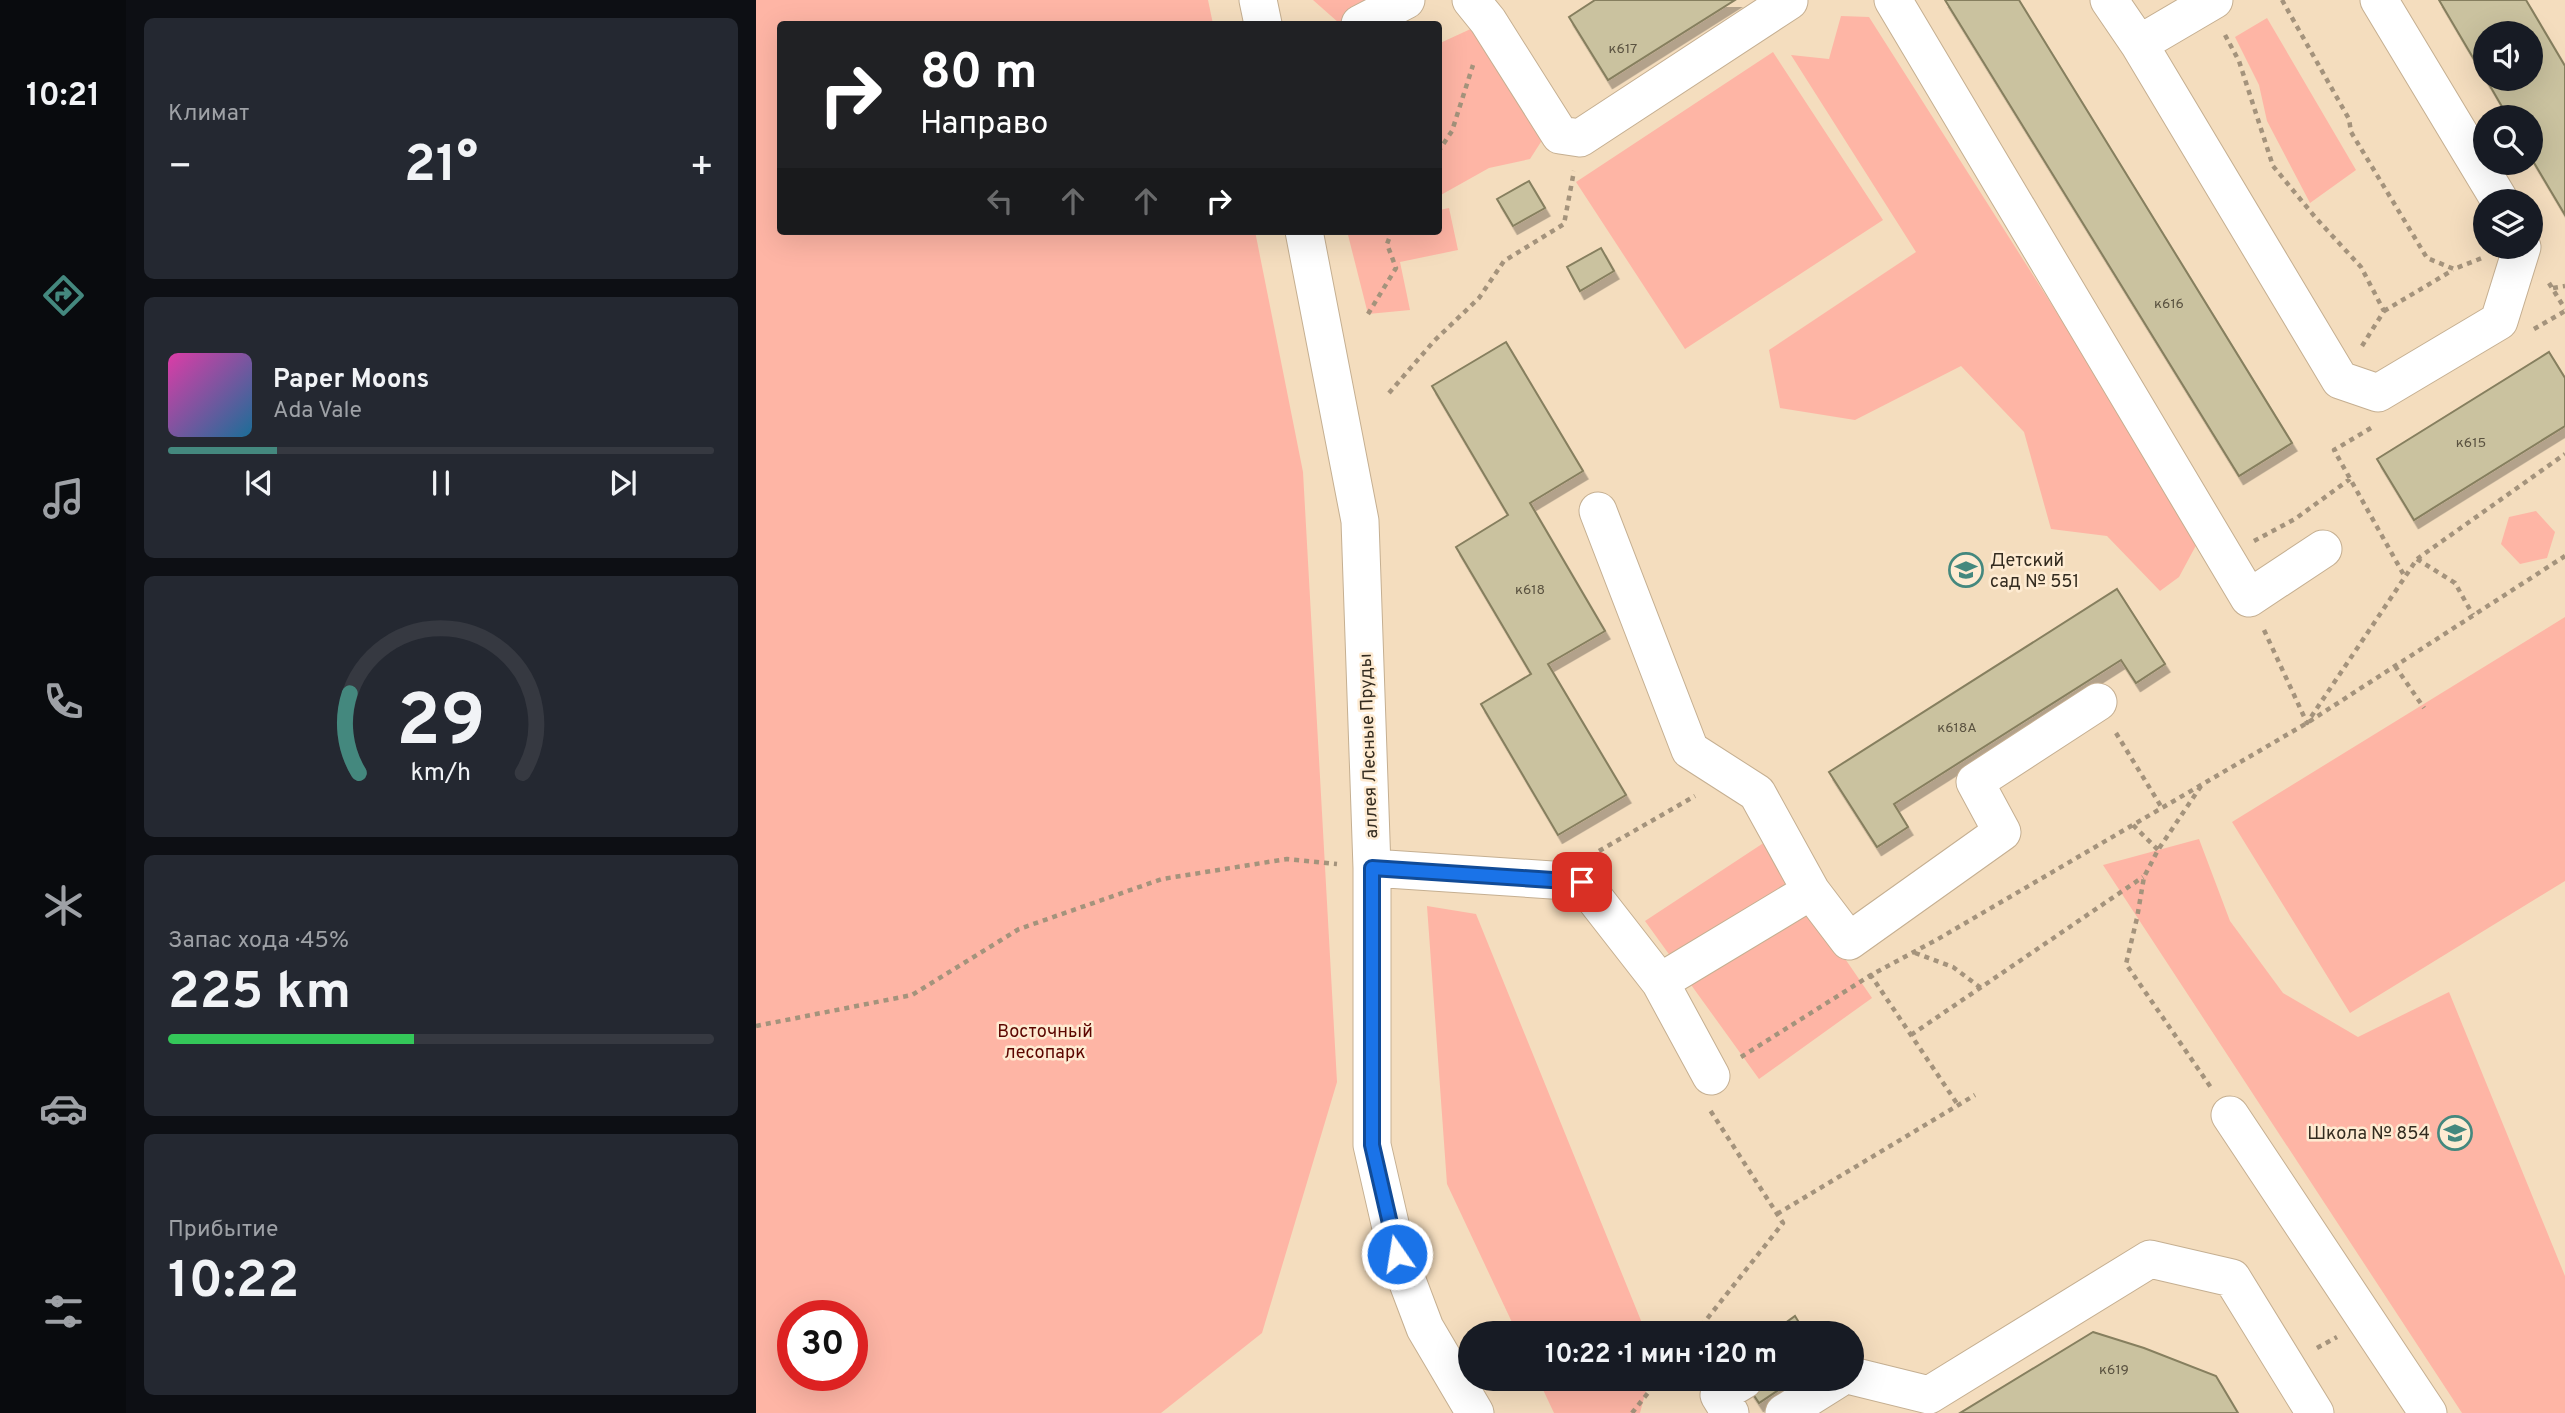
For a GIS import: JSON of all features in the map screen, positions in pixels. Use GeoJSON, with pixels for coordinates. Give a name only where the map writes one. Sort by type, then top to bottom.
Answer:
{"type":"FeatureCollection","features":[{"type":"Feature","properties":{"kind":"street"},"geometry":{"type":"LineString","coordinates":[[1258,0],[1262,21]]}},
{"type":"Feature","properties":{"kind":"street"},"geometry":{"type":"LineString","coordinates":[[1366,21],[1406,0]]}},
{"type":"Feature","properties":{"kind":"street"},"geometry":{"type":"LineString","coordinates":[[1894,0],[2249,598],[2323,549]]}},
{"type":"Feature","properties":{"kind":"street"},"geometry":{"type":"LineString","coordinates":[[2109,0],[2139,44],[2340,380],[2378,393],[2499,321],[2518,259]]}},
{"type":"Feature","properties":{"kind":"street"},"geometry":{"type":"LineString","coordinates":[[2378,0],[2493,189]]}},
{"type":"Feature","properties":{"kind":"street"},"geometry":{"type":"LineString","coordinates":[[1479,11],[1560,135],[1580,138],[1789,1]]}},
{"type":"Feature","properties":{"kind":"street"},"geometry":{"type":"LineString","coordinates":[[2139,44],[2211,2]]}},
{"type":"Feature","properties":{"kind":"street","name":"аллея Лесные Пруды"},"geometry":{"type":"LineString","coordinates":[[1305,235],[1360,521],[1372,868],[1372,1145],[1397,1254],[1425,1328],[1475,1413]]}},
{"type":"Feature","properties":{"kind":"street"},"geometry":{"type":"LineString","coordinates":[[1598,511],[1690,750],[1757,793],[1811,891],[1849,942],[2002,832],[1975,782],[2098,702]]}},
{"type":"Feature","properties":{"kind":"street"},"geometry":{"type":"LineString","coordinates":[[1372,868],[1582,882],[1660,982],[1712,1076]]}},
{"type":"Feature","properties":{"kind":"street"},"geometry":{"type":"LineString","coordinates":[[1660,982],[1811,891]]}},
{"type":"Feature","properties":{"kind":"street"},"geometry":{"type":"LineString","coordinates":[[2230,1115],[2428,1413]]}},
{"type":"Feature","properties":{"kind":"street"},"geometry":{"type":"LineString","coordinates":[[1864,1379],[1929,1395],[2150,1259],[2232,1278],[2315,1413]]}},
{"type":"Feature","properties":{"kind":"street"},"geometry":{"type":"LineString","coordinates":[[1726,1391],[1719,1395],[1730,1413]]}},
{"type":"Feature","properties":{"kind":"street"},"geometry":{"type":"LineString","coordinates":[[1784,1413],[1819,1391]]}},
{"type":"Feature","properties":{"kind":"path"},"geometry":{"type":"LineString","coordinates":[[2282,0],[2349,119],[2351,132],[2427,258],[2454,269]]}},
{"type":"Feature","properties":{"kind":"path"},"geometry":{"type":"LineString","coordinates":[[2211,2],[2239,61],[2273,166],[2361,267],[2384,311]]}},
{"type":"Feature","properties":{"kind":"path"},"geometry":{"type":"LineString","coordinates":[[1442,146],[1452,131],[1479,11]]}},
{"type":"Feature","properties":{"kind":"path"},"geometry":{"type":"LineString","coordinates":[[1390,393],[1434,341],[1479,299],[1504,261],[1564,224],[1580,138]]}},
{"type":"Feature","properties":{"kind":"path"},"geometry":{"type":"LineString","coordinates":[[1368,314],[1396,268],[1387,244],[1390,235]]}},
{"type":"Feature","properties":{"kind":"path"},"geometry":{"type":"LineString","coordinates":[[2340,380],[2384,311],[2454,269],[2479,259]]}},
{"type":"Feature","properties":{"kind":"path"},"geometry":{"type":"LineString","coordinates":[[2553,288],[2565,286]]}},
{"type":"Feature","properties":{"kind":"path"},"geometry":{"type":"LineString","coordinates":[[2367,430],[2334,450],[2404,577]]}},
{"type":"Feature","properties":{"kind":"path"},"geometry":{"type":"LineString","coordinates":[[2307,723],[2417,559],[2565,454]]}},
{"type":"Feature","properties":{"kind":"path"},"geometry":{"type":"LineString","coordinates":[[2225,558],[2295,519],[2350,479]]}},
{"type":"Feature","properties":{"kind":"path"},"geometry":{"type":"LineString","coordinates":[[1712,1076],[1871,975],[2307,723],[2565,556]]}},
{"type":"Feature","properties":{"kind":"path"},"geometry":{"type":"LineString","coordinates":[[2417,559],[2455,583],[2473,615]]}},
{"type":"Feature","properties":{"kind":"path"},"geometry":{"type":"LineString","coordinates":[[2249,598],[2307,723]]}},
{"type":"Feature","properties":{"kind":"path"},"geometry":{"type":"LineString","coordinates":[[2396,666],[2424,708]]}},
{"type":"Feature","properties":{"kind":"path"},"geometry":{"type":"LineString","coordinates":[[2098,702],[2162,808]]}},
{"type":"Feature","properties":{"kind":"path"},"geometry":{"type":"LineString","coordinates":[[1598,852],[1730,776]]}},
{"type":"Feature","properties":{"kind":"path"},"geometry":{"type":"LineString","coordinates":[[2202,785],[2158,850],[2144,877],[2126,964],[2230,1115]]}},
{"type":"Feature","properties":{"kind":"path"},"geometry":{"type":"LineString","coordinates":[[2133,825],[2158,850]]}},
{"type":"Feature","properties":{"kind":"path"},"geometry":{"type":"LineString","coordinates":[[756,1026],[912,995],[1019,929],[1162,879],[1287,859],[1372,868]]}},
{"type":"Feature","properties":{"kind":"path"},"geometry":{"type":"LineString","coordinates":[[1911,1035],[2144,877]]}},
{"type":"Feature","properties":{"kind":"path"},"geometry":{"type":"LineString","coordinates":[[1914,952],[1953,967],[1981,988]]}},
{"type":"Feature","properties":{"kind":"path"},"geometry":{"type":"LineString","coordinates":[[1871,975],[1958,1105]]}},
{"type":"Feature","properties":{"kind":"path"},"geometry":{"type":"LineString","coordinates":[[1777,1213],[1975,1095]]}},
{"type":"Feature","properties":{"kind":"path"},"geometry":{"type":"LineString","coordinates":[[1705,1321],[1783,1223]]}},
{"type":"Feature","properties":{"kind":"path"},"geometry":{"type":"LineString","coordinates":[[2285,1364],[2367,1321]]}},
{"type":"Feature","properties":{"kind":"path"},"geometry":{"type":"LineString","coordinates":[[1632,1413],[1649,1391]]}},
{"type":"Feature","properties":{"kind":"green space","name":"Восточный лесопарк"},"geometry":{"type":"Polygon","coordinates":[[[756,0],[1208,0],[1212,21],[777,21],[777,235],[1256,235],[1303,472],[1337,1082],[1262,1333],[1161,1413],[756,1413],[756,0]]]}},
{"type":"Feature","properties":{"kind":"green space"},"geometry":{"type":"Polygon","coordinates":[[[1313,0],[1385,0],[1343,21],[1337,21],[1313,0]]]}},
{"type":"Feature","properties":{"kind":"green space"},"geometry":{"type":"Polygon","coordinates":[[[1841,16],[1869,17],[2200,538],[2179,577],[2160,591],[2107,536],[2051,529],[2024,432],[1961,366],[1855,420],[1780,408],[1769,350],[1916,252],[1791,55],[1829,59],[1841,16]]]}},
{"type":"Feature","properties":{"kind":"green space"},"geometry":{"type":"Polygon","coordinates":[[[2267,18],[2356,170],[2310,203],[2267,121],[2259,85],[2235,37],[2267,18]]]}},
{"type":"Feature","properties":{"kind":"green space"},"geometry":{"type":"Polygon","coordinates":[[[1488,21],[1548,131],[1530,159],[1489,168],[1442,194],[1442,42],[1488,21]]]}},
{"type":"Feature","properties":{"kind":"green space"},"geometry":{"type":"Polygon","coordinates":[[[1773,52],[1883,220],[1685,349],[1576,182],[1773,52]]]}},
{"type":"Feature","properties":{"kind":"green space"},"geometry":{"type":"Polygon","coordinates":[[[1449,208],[1458,250],[1400,262],[1410,310],[1368,314],[1348,235],[1442,235],[1442,209],[1449,208]]]}},
{"type":"Feature","properties":{"kind":"green space"},"geometry":{"type":"Polygon","coordinates":[[[2536,511],[2555,532],[2547,558],[2520,564],[2501,544],[2509,517],[2536,511]]]}},
{"type":"Feature","properties":{"kind":"green space"},"geometry":{"type":"Polygon","coordinates":[[[2565,617],[2565,881],[2350,1013],[2232,822],[2565,617]]]}},
{"type":"Feature","properties":{"kind":"green space"},"geometry":{"type":"Polygon","coordinates":[[[2199,839],[2230,921],[2283,993],[2358,1037],[2449,992],[2565,1276],[2565,1413],[2462,1413],[2103,865],[2199,839]]]}},
{"type":"Feature","properties":{"kind":"green space"},"geometry":{"type":"Polygon","coordinates":[[[1765,842],[1872,998],[1759,1079],[1645,921],[1765,842]]]}},
{"type":"Feature","properties":{"kind":"green space"},"geometry":{"type":"Polygon","coordinates":[[[1427,906],[1476,914],[1641,1321],[1511,1321],[1447,1184],[1427,906]]]}},
{"type":"Feature","properties":{"kind":"green space"},"geometry":{"type":"Polygon","coordinates":[[[1544,1391],[1646,1391],[1640,1413],[1554,1413],[1544,1391]]]}},
{"type":"Feature","properties":{"kind":"building"},"geometry":{"type":"Polygon","coordinates":[[[1595,0],[1735,0],[1608,80],[1569,17],[1595,0]]]}},
{"type":"Feature","properties":{"kind":"building"},"geometry":{"type":"Polygon","coordinates":[[[1945,0],[2019,0],[2292,443],[2239,476],[1945,0]]]}},
{"type":"Feature","properties":{"kind":"building"},"geometry":{"type":"Polygon","coordinates":[[[2439,0],[2526,0],[2538,21],[2473,21],[2473,58],[2439,0]]]}},
{"type":"Feature","properties":{"kind":"building"},"geometry":{"type":"Polygon","coordinates":[[[2543,29],[2565,66],[2565,215],[2541,175],[2543,105],[2501,105],[2493,91],[2543,91],[2543,29]]]}},
{"type":"Feature","properties":{"kind":"building"},"geometry":{"type":"Polygon","coordinates":[[[1529,181],[1545,208],[1513,226],[1497,199],[1529,181]]]}},
{"type":"Feature","properties":{"kind":"building"},"geometry":{"type":"Polygon","coordinates":[[[1601,248],[1614,271],[1580,291],[1567,267],[1601,248]]]}},
{"type":"Feature","properties":{"kind":"building"},"geometry":{"type":"Polygon","coordinates":[[[1506,342],[1583,471],[1530,503],[1605,631],[1548,664],[1626,795],[1558,835],[1481,704],[1531,674],[1456,547],[1508,515],[1432,386],[1506,342]]]}},
{"type":"Feature","properties":{"kind":"building"},"geometry":{"type":"Polygon","coordinates":[[[2549,352],[2565,378],[2565,426],[2414,520],[2377,459],[2549,352]]]}},
{"type":"Feature","properties":{"kind":"building"},"geometry":{"type":"Polygon","coordinates":[[[2117,589],[2165,664],[2136,683],[2121,660],[1894,804],[1908,827],[1877,847],[1829,772],[2117,589]]]}},
{"type":"Feature","properties":{"kind":"building"},"geometry":{"type":"Polygon","coordinates":[[[2093,1332],[2144,1348],[2216,1376],[2238,1413],[1960,1413],[2093,1332]]]}},
{"type":"Feature","properties":{"kind":"building"},"geometry":{"type":"Polygon","coordinates":[[[1751,1391],[1777,1391],[1759,1403],[1751,1391]]]}},
{"type":"Feature","properties":{"kind":"place","name":"Детский сад № 551"},"geometry":{"type":"Point","coordinates":[1966,570]}},
{"type":"Feature","properties":{"kind":"place","name":"Школа № 854"},"geometry":{"type":"Point","coordinates":[2455,1133]}},
{"type":"Feature","properties":{"kind":"route"},"geometry":{"type":"LineString","coordinates":[[1397,1254],[1372,1145],[1372,868],[1582,882]]}}]}
